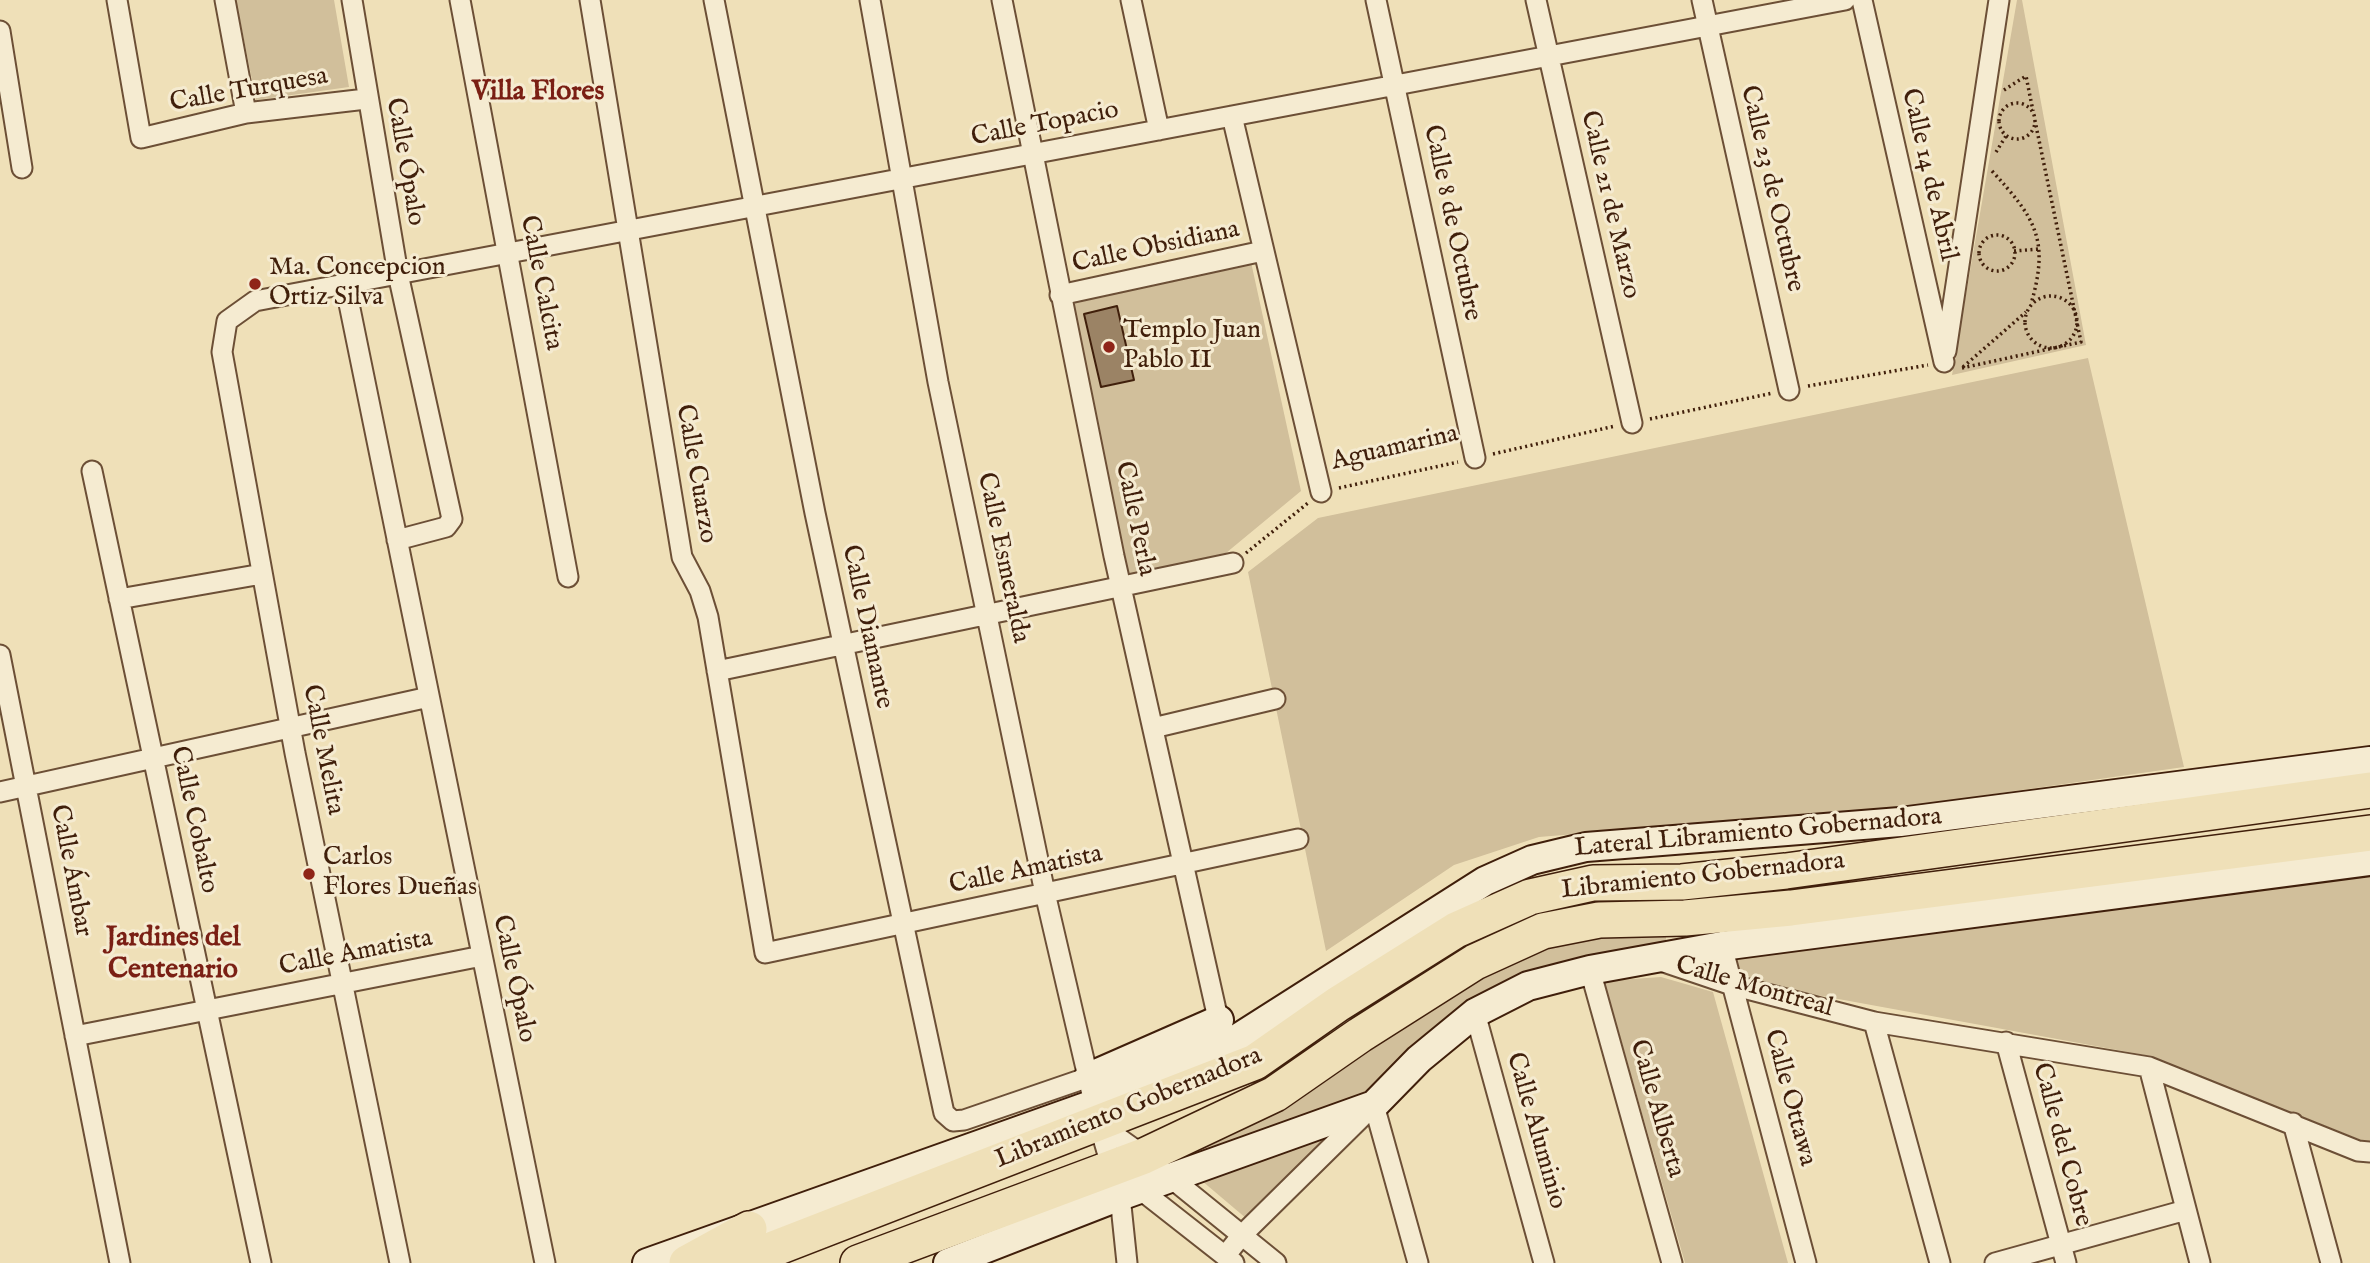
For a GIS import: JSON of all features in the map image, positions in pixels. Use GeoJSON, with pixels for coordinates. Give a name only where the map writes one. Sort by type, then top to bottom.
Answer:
{"type":"FeatureCollection","features":[{"type":"Feature","properties":{"kind":"highway","name":"Libramiento Gobernadora"},"geometry":{"type":"LineString","coordinates":[[737,1263],[1094,1102],[1255,1062],[1338,1004],[1456,930],[1530,897],[1593,884],[1682,882],[1786,871],[2370,790]]}},
{"type":"Feature","properties":{"kind":"highway","name":"Libramiento Gobernadora"},"geometry":{"type":"LineString","coordinates":[[858,1263],[1137,1177],[1275,1094],[1360,1035],[1475,962],[1543,931],[1599,920],[1685,918],[1791,908],[2370,833]]}},
{"type":"Feature","properties":{"kind":"highway"},"geometry":{"type":"LineString","coordinates":[[687,1263],[749,1229]]}},
{"type":"Feature","properties":{"kind":"street","name":"Calle Turquesa"},"geometry":{"type":"LineString","coordinates":[[117,0],[141,138],[246,113],[366,99]]}},
{"type":"Feature","properties":{"kind":"street"},"geometry":{"type":"LineString","coordinates":[[225,0],[246,113]]}},
{"type":"Feature","properties":{"kind":"street","name":"Calle Ópalo"},"geometry":{"type":"LineString","coordinates":[[352,0],[366,99],[398,274],[452,519],[446,527],[397,540]]}},
{"type":"Feature","properties":{"kind":"street","name":"Calle Calcita"},"geometry":{"type":"LineString","coordinates":[[460,0],[568,576]]}},
{"type":"Feature","properties":{"kind":"street","name":"Calle Cuarzo"},"geometry":{"type":"LineString","coordinates":[[590,0],[682,557],[700,591],[708,617],[765,953]]}},
{"type":"Feature","properties":{"kind":"street","name":"Calle Diamante"},"geometry":{"type":"LineString","coordinates":[[714,0],[753,207],[843,645],[944,1113],[953,1121],[1094,1102]]}},
{"type":"Feature","properties":{"kind":"street","name":"Calle Esmeralda"},"geometry":{"type":"LineString","coordinates":[[870,0],[938,382],[1045,893],[1094,1102],[1137,1177],[1127,1263]]}},
{"type":"Feature","properties":{"kind":"street","name":"Calle Perla"},"geometry":{"type":"LineString","coordinates":[[1002,0],[1060,295],[1222,1034]]}},
{"type":"Feature","properties":{"kind":"street"},"geometry":{"type":"LineString","coordinates":[[1131,0],[1159,130]]}},
{"type":"Feature","properties":{"kind":"street","name":"Calle 8 de Octubre"},"geometry":{"type":"LineString","coordinates":[[1376,0],[1475,458]]}},
{"type":"Feature","properties":{"kind":"street","name":"Calle 21 de Marzo"},"geometry":{"type":"LineString","coordinates":[[1536,0],[1632,423]]}},
{"type":"Feature","properties":{"kind":"street","name":"Calle 23 de Octubre"},"geometry":{"type":"LineString","coordinates":[[1702,0],[1789,390]]}},
{"type":"Feature","properties":{"kind":"street","name":"Calle Topacio"},"geometry":{"type":"LineString","coordinates":[[255,301],[1844,0]]}},
{"type":"Feature","properties":{"kind":"street","name":"Calle 14 de Abril"},"geometry":{"type":"LineString","coordinates":[[1862,0],[1953,365]]}},
{"type":"Feature","properties":{"kind":"street"},"geometry":{"type":"LineString","coordinates":[[1953,365],[1999,0]]}},
{"type":"Feature","properties":{"kind":"street"},"geometry":{"type":"LineString","coordinates":[[0,31],[22,167]]}},
{"type":"Feature","properties":{"kind":"street"},"geometry":{"type":"LineString","coordinates":[[1231,116],[1321,492]]}},
{"type":"Feature","properties":{"kind":"street","name":"Calle Obsidiana"},"geometry":{"type":"LineString","coordinates":[[1060,295],[1263,251]]}},
{"type":"Feature","properties":{"kind":"street","name":"Calle Ópalo"},"geometry":{"type":"LineString","coordinates":[[345,284],[545,1263]]}},
{"type":"Feature","properties":{"kind":"street","name":"Calle Melita"},"geometry":{"type":"LineString","coordinates":[[255,301],[227,321],[222,352],[290,728],[400,1263]]}},
{"type":"Feature","properties":{"kind":"street","name":"Calle Cobalto"},"geometry":{"type":"LineString","coordinates":[[92,471],[261,1263]]}},
{"type":"Feature","properties":{"kind":"street"},"geometry":{"type":"LineString","coordinates":[[717,671],[1233,563]]}},
{"type":"Feature","properties":{"kind":"street"},"geometry":{"type":"LineString","coordinates":[[119,599],[262,574]]}},
{"type":"Feature","properties":{"kind":"street","name":"Calle Ámbar"},"geometry":{"type":"LineString","coordinates":[[0,655],[120,1263]]}},
{"type":"Feature","properties":{"kind":"street"},"geometry":{"type":"LineString","coordinates":[[0,792],[429,698]]}},
{"type":"Feature","properties":{"kind":"street"},"geometry":{"type":"LineString","coordinates":[[1153,728],[1275,699]]}},
{"type":"Feature","properties":{"kind":"street","name":"Lateral Libramiento Gobernadora"},"geometry":{"type":"LineString","coordinates":[[647,1263],[749,1229],[1094,1102],[1222,1034],[1485,881],[1532,860],[1586,847],[1900,822],[2370,761]]}},
{"type":"Feature","properties":{"kind":"street","name":"Calle Amatista"},"geometry":{"type":"LineString","coordinates":[[765,953],[1298,839]]}},
{"type":"Feature","properties":{"kind":"street"},"geometry":{"type":"LineString","coordinates":[[1657,960],[1722,946],[2370,861]]}},
{"type":"Feature","properties":{"kind":"street","name":"Calle Ottawa"},"geometry":{"type":"LineString","coordinates":[[1722,946],[1806,1263]]}},
{"type":"Feature","properties":{"kind":"street","name":"Calle Amatista"},"geometry":{"type":"LineString","coordinates":[[75,1036],[482,956]]}},
{"type":"Feature","properties":{"kind":"street","name":"Calle Montreal"},"geometry":{"type":"LineString","coordinates":[[1230,1259],[1252,1248],[1374,1105],[1419,1059],[1475,1013],[1528,986],[1590,970],[1657,960],[1732,985],[1874,1022],[2149,1067],[2294,1123],[2358,1151],[2370,1152]]}},
{"type":"Feature","properties":{"kind":"street","name":"Calle Alberta"},"geometry":{"type":"LineString","coordinates":[[1590,970],[1672,1263]]}},
{"type":"Feature","properties":{"kind":"street","name":"Calle Aluminio"},"geometry":{"type":"LineString","coordinates":[[1475,1013],[1544,1263]]}},
{"type":"Feature","properties":{"kind":"street"},"geometry":{"type":"LineString","coordinates":[[1874,1022],[1940,1263]]}},
{"type":"Feature","properties":{"kind":"street","name":"Calle del Cobre"},"geometry":{"type":"LineString","coordinates":[[2006,1042],[2063,1254]]}},
{"type":"Feature","properties":{"kind":"street"},"geometry":{"type":"LineString","coordinates":[[2149,1067],[2200,1263]]}},
{"type":"Feature","properties":{"kind":"street"},"geometry":{"type":"LineString","coordinates":[[1094,1102],[1137,1177],[1230,1259]]}},
{"type":"Feature","properties":{"kind":"street"},"geometry":{"type":"LineString","coordinates":[[948,1263],[1137,1177],[1374,1105],[1418,1263]]}},
{"type":"Feature","properties":{"kind":"street"},"geometry":{"type":"LineString","coordinates":[[2294,1123],[2331,1263]]}},
{"type":"Feature","properties":{"kind":"street"},"geometry":{"type":"LineString","coordinates":[[1137,1177],[1276,1263]]}},
{"type":"Feature","properties":{"kind":"street"},"geometry":{"type":"LineString","coordinates":[[1996,1263],[2063,1254],[2186,1210]]}},
{"type":"Feature","properties":{"kind":"path"},"geometry":{"type":"LineString","coordinates":[[2002,91],[2026,76],[2076,314],[2073,336],[2054,348],[2032,340],[2025,326],[2027,311]]}},
{"type":"Feature","properties":{"kind":"path"},"geometry":{"type":"LineString","coordinates":[[2006,136],[1999,121],[2007,106],[2025,105],[2034,114]]}},
{"type":"Feature","properties":{"kind":"path"},"geometry":{"type":"LineString","coordinates":[[2006,136],[2023,139],[2032,132],[2035,121]]}},
{"type":"Feature","properties":{"kind":"path"},"geometry":{"type":"LineString","coordinates":[[1993,155],[2006,136]]}},
{"type":"Feature","properties":{"kind":"path"},"geometry":{"type":"LineString","coordinates":[[1991,169],[2025,208],[2035,225],[2040,275],[2031,306]]}},
{"type":"Feature","properties":{"kind":"path"},"geometry":{"type":"LineString","coordinates":[[1993,235],[2010,240],[2014,251],[2012,262],[1998,271],[1982,264],[1979,252],[1983,241],[1993,235]]}},
{"type":"Feature","properties":{"kind":"path"},"geometry":{"type":"LineString","coordinates":[[2014,251],[2039,249]]}},
{"type":"Feature","properties":{"kind":"path"},"geometry":{"type":"LineString","coordinates":[[1953,365],[2027,311],[2037,300],[2052,296],[2067,301],[2076,314]]}},
{"type":"Feature","properties":{"kind":"path","name":"Aguamarina"},"geometry":{"type":"LineString","coordinates":[[1233,563],[1321,492],[1789,390],[2081,342],[2076,314]]}},
{"type":"Feature","properties":{"kind":"shaded area"},"geometry":{"type":"Polygon","coordinates":[[[236,0],[334,0],[349,87],[256,100],[236,0]]]}},
{"type":"Feature","properties":{"kind":"shaded area"},"geometry":{"type":"Polygon","coordinates":[[[2017,0],[2022,0],[2086,345],[1952,375],[2017,0]]]}},
{"type":"Feature","properties":{"kind":"shaded area"},"geometry":{"type":"Polygon","coordinates":[[[1251,262],[1301,491],[1226,553],[1128,575],[1068,301],[1251,262]]]}},
{"type":"Feature","properties":{"kind":"shaded area"},"geometry":{"type":"Polygon","coordinates":[[[2088,358],[2184,767],[1895,808],[1539,837],[1454,865],[1326,951],[1248,572],[1318,518],[2088,358]]]}},
{"type":"Feature","properties":{"kind":"shaded area"},"geometry":{"type":"Polygon","coordinates":[[[2370,871],[2370,1141],[2361,1140],[2150,1056],[1740,981],[1736,955],[2370,871]]]}},
{"type":"Feature","properties":{"kind":"shaded area"},"geometry":{"type":"Polygon","coordinates":[[[1610,933],[1666,933],[1666,945],[1543,971],[1370,1092],[1180,1164],[1178,1156],[1229,1137],[1290,1104],[1480,977],[1520,957],[1566,942],[1610,933]]]}},
{"type":"Feature","properties":{"kind":"shaded area"},"geometry":{"type":"Polygon","coordinates":[[[1661,977],[1713,992],[1788,1263],[1685,1263],[1604,981],[1661,977]]]}},
{"type":"Feature","properties":{"kind":"shaded area"},"geometry":{"type":"Polygon","coordinates":[[[1337,1130],[1247,1219],[1195,1175],[1337,1130]]]}},
{"type":"Feature","properties":{"kind":"building","name":"Templo Juan Pablo II"},"geometry":{"type":"Polygon","coordinates":[[[1117,306],[1134,380],[1101,387],[1084,314],[1117,306]]]}},
{"type":"Feature","properties":{"kind":"place","name":"Ma. Concepcion Ortiz Silva"},"geometry":{"type":"Point","coordinates":[255,284]}},
{"type":"Feature","properties":{"kind":"place","name":"Templo Juan Pablo II"},"geometry":{"type":"Point","coordinates":[1109,347]}},
{"type":"Feature","properties":{"kind":"place","name":"Carlos Flores Dueñas"},"geometry":{"type":"Point","coordinates":[309,874]}},
{"type":"Feature","properties":{"kind":"district","name":"Villa Flores"},"geometry":{"type":"Point","coordinates":[538,93]}},
{"type":"Feature","properties":{"kind":"district","name":"Jardines del Centenario"},"geometry":{"type":"Point","coordinates":[173,955]}}]}
